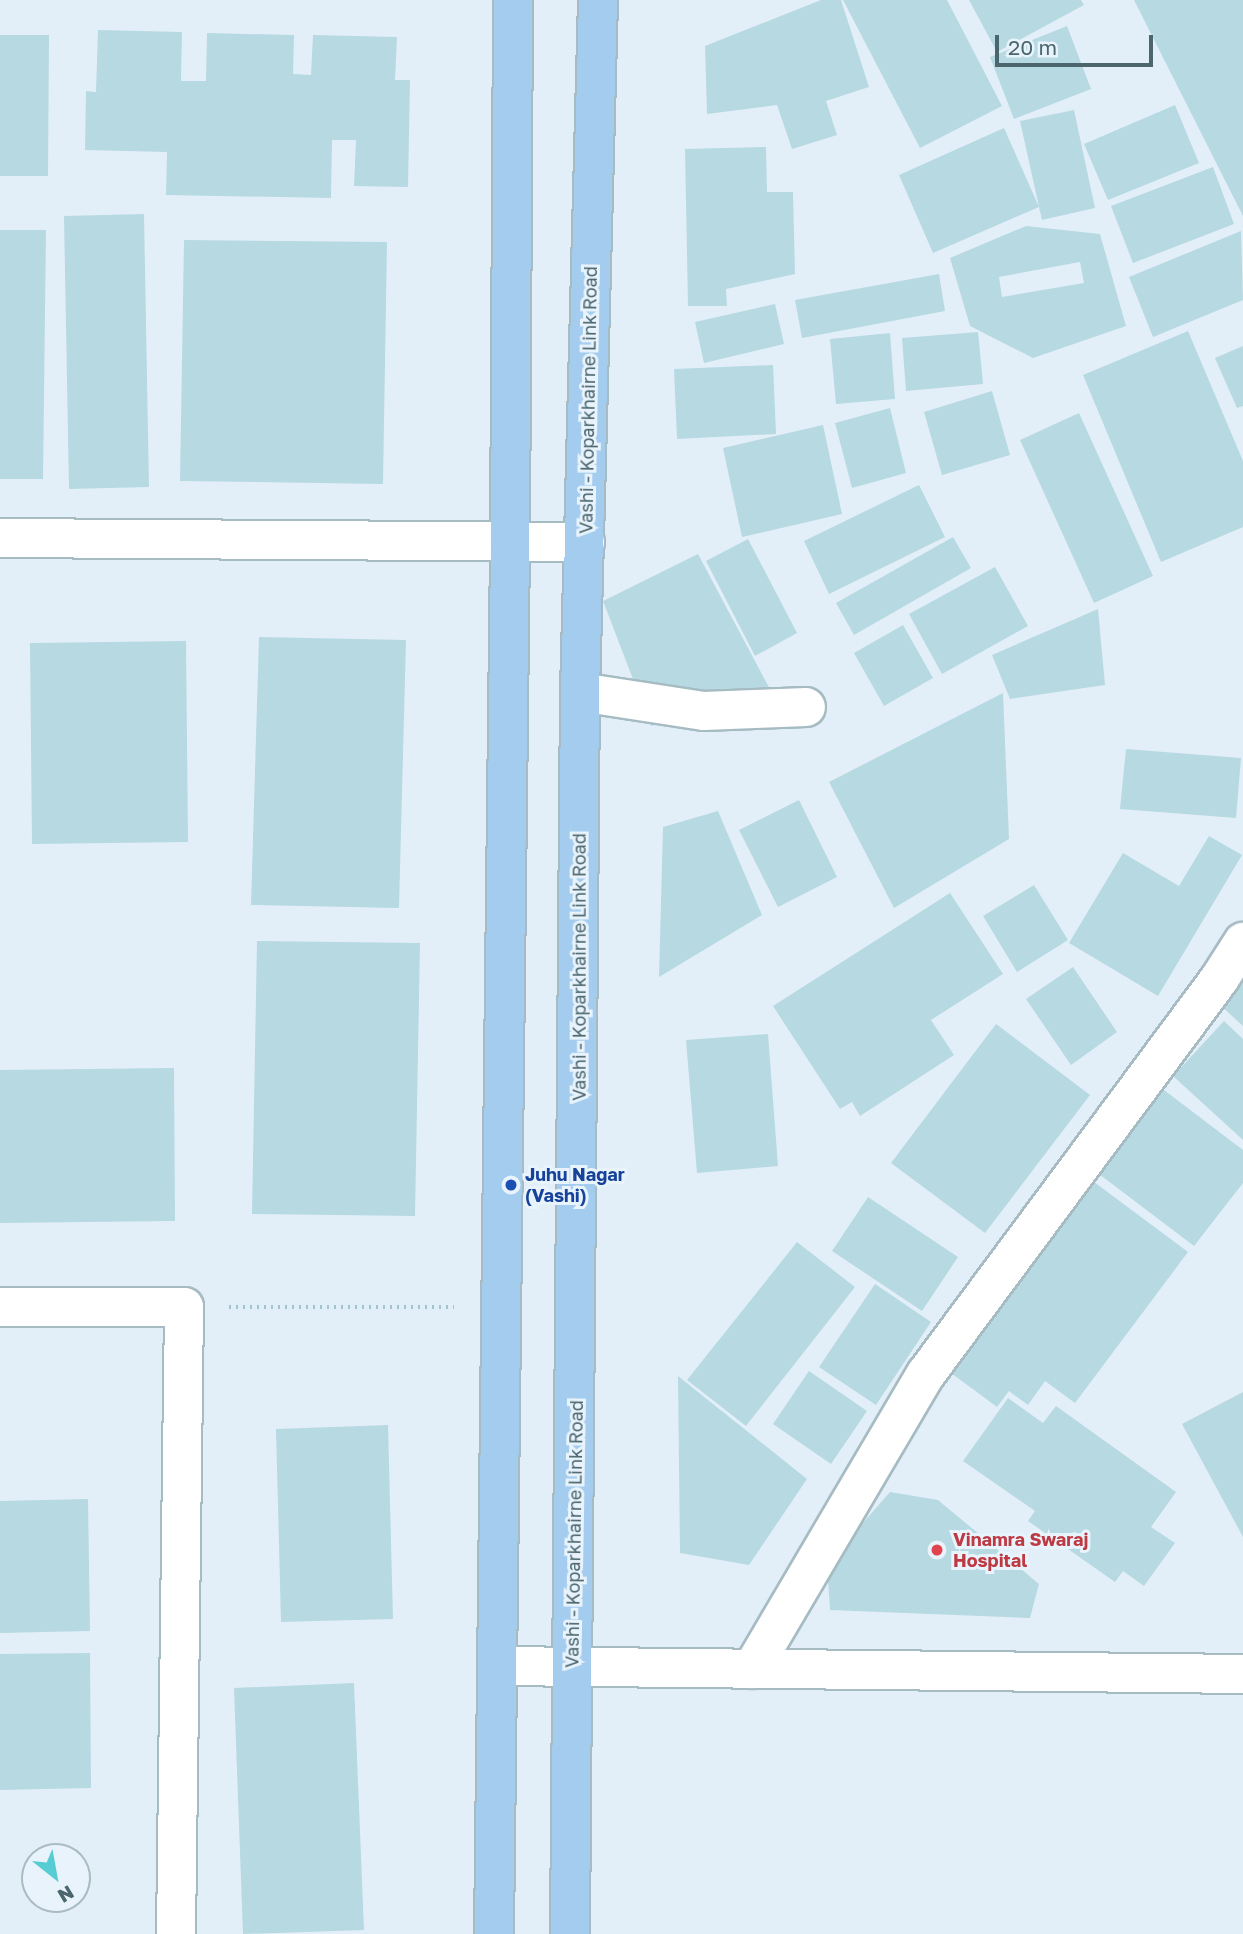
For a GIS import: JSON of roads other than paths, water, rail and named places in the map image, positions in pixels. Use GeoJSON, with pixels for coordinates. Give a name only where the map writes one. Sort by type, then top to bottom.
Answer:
{"type":"FeatureCollection","features":[{"type":"Feature","properties":{"kind":"main road"},"geometry":{"type":"LineString","coordinates":[[494,1934],[510,541],[513,0]]}},
{"type":"Feature","properties":{"kind":"main road","name":"Vashi - Koparkhairne Link Road"},"geometry":{"type":"LineString","coordinates":[[569,1934],[580,692],[598,0]]}},
{"type":"Feature","properties":{"kind":"street"},"geometry":{"type":"LineString","coordinates":[[0,538],[585,542]]}},
{"type":"Feature","properties":{"kind":"street"},"geometry":{"type":"LineString","coordinates":[[580,692],[704,711],[806,707]]}},
{"type":"Feature","properties":{"kind":"street"},"geometry":{"type":"LineString","coordinates":[[752,1669],[926,1374],[1212,989],[1243,942]]}},
{"type":"Feature","properties":{"kind":"street"},"geometry":{"type":"LineString","coordinates":[[0,1307],[184,1307],[176,1934]]}},
{"type":"Feature","properties":{"kind":"street"},"geometry":{"type":"LineString","coordinates":[[497,1666],[1243,1674]]}},
{"type":"Feature","properties":{"kind":"place","name":"Juhu Nagar (Vashi)"},"geometry":{"type":"Point","coordinates":[511,1185]}},
{"type":"Feature","properties":{"kind":"place","name":"Vinamra Swaraj Hospital"},"geometry":{"type":"Point","coordinates":[937,1550]}}]}
